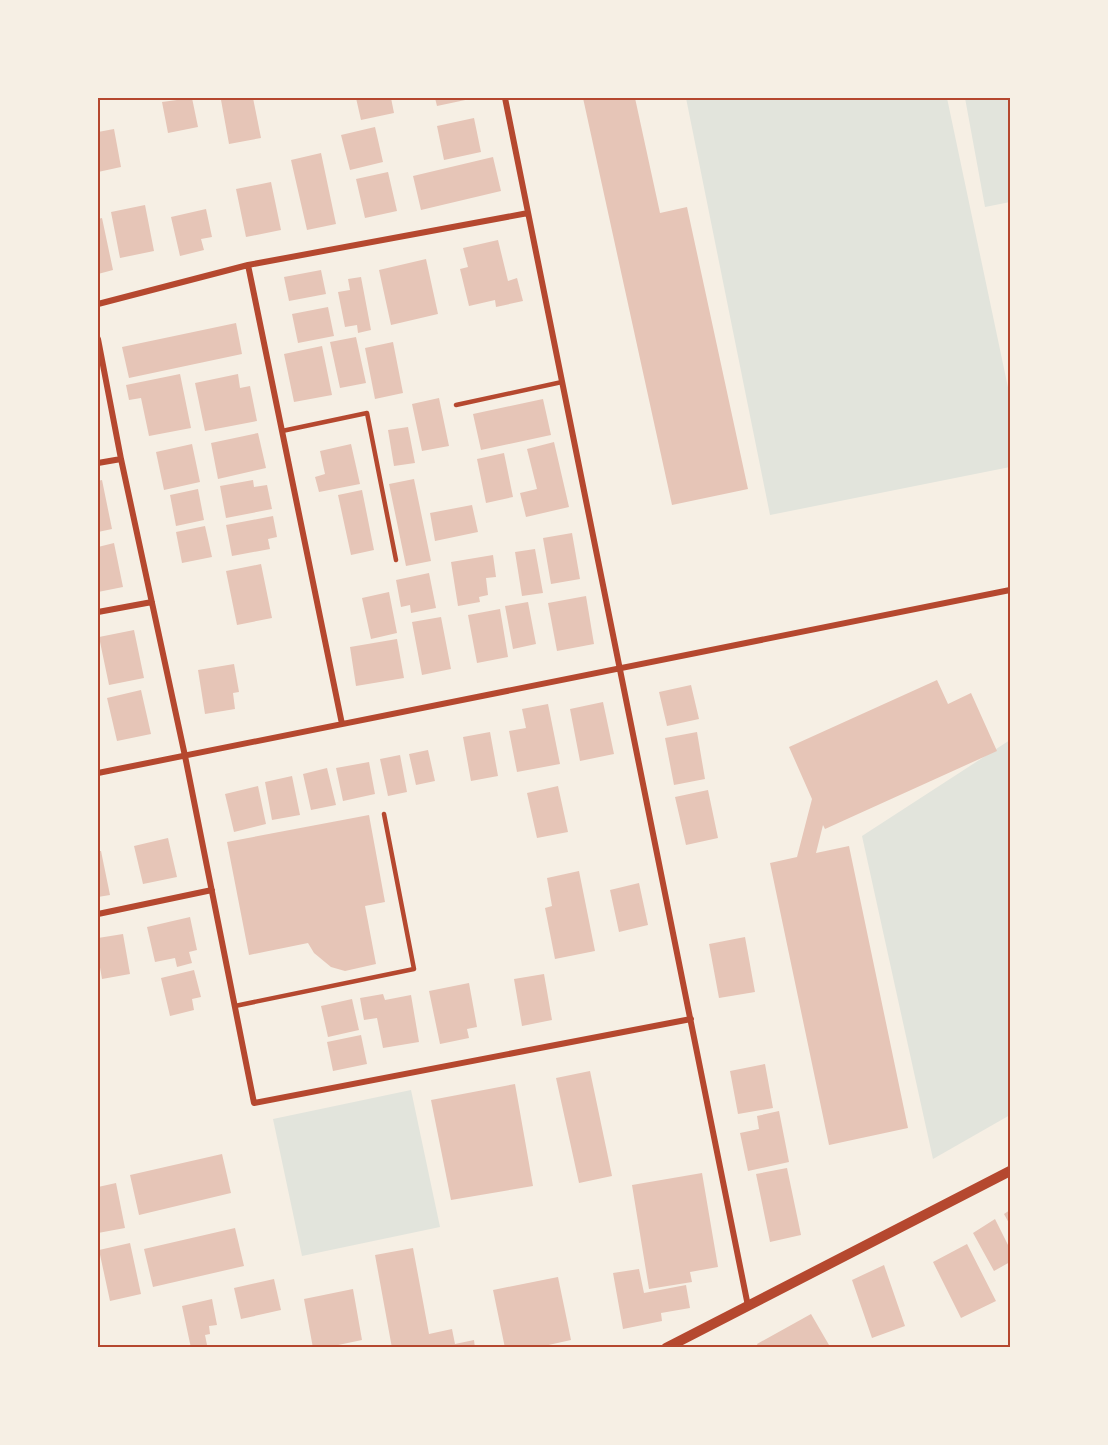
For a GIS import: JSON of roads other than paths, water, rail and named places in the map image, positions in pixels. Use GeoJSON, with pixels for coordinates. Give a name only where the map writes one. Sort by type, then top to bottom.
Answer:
{"type":"FeatureCollection","features":[{"type":"Feature","properties":{"kind":"street"},"geometry":{"type":"LineString","coordinates":[[505,98],[748,1306]]}},
{"type":"Feature","properties":{"kind":"street"},"geometry":{"type":"LineString","coordinates":[[98,304],[248,264],[528,213]]}},
{"type":"Feature","properties":{"kind":"street"},"geometry":{"type":"LineString","coordinates":[[248,264],[342,724]]}},
{"type":"Feature","properties":{"kind":"street"},"geometry":{"type":"LineString","coordinates":[[98,339],[121,459],[185,756],[254,1103],[691,1019]]}},
{"type":"Feature","properties":{"kind":"street"},"geometry":{"type":"LineString","coordinates":[[98,463],[121,459]]}},
{"type":"Feature","properties":{"kind":"street"},"geometry":{"type":"LineString","coordinates":[[98,773],[1011,590]]}},
{"type":"Feature","properties":{"kind":"street"},"geometry":{"type":"LineString","coordinates":[[98,612],[152,602]]}},
{"type":"Feature","properties":{"kind":"street"},"geometry":{"type":"LineString","coordinates":[[98,914],[212,890]]}},
{"type":"Feature","properties":{"kind":"street"},"geometry":{"type":"LineString","coordinates":[[666,1347],[1011,1171]]}},
{"type":"Feature","properties":{"kind":"lane"},"geometry":{"type":"LineString","coordinates":[[456,405],[562,382]]}},
{"type":"Feature","properties":{"kind":"lane"},"geometry":{"type":"LineString","coordinates":[[282,431],[367,413],[396,560]]}},
{"type":"Feature","properties":{"kind":"lane"},"geometry":{"type":"LineString","coordinates":[[235,1006],[414,969],[384,814]]}}]}
